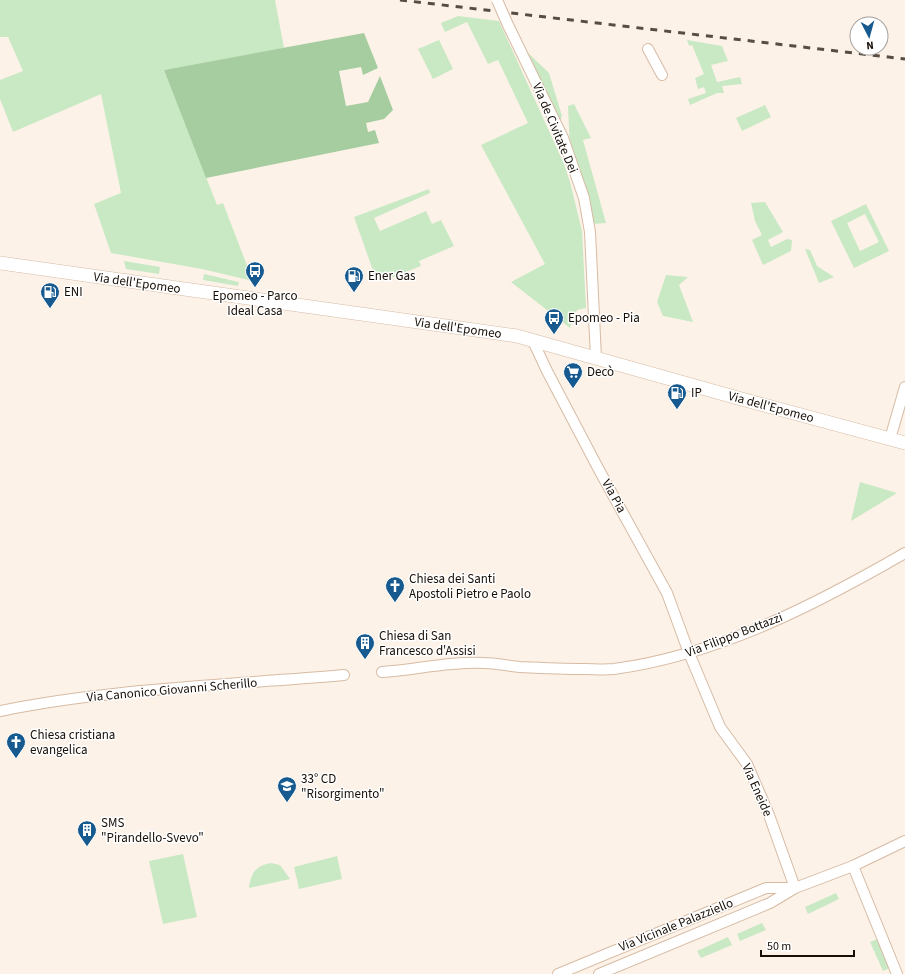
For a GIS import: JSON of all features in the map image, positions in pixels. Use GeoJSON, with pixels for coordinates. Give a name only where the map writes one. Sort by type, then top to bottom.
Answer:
{"type":"FeatureCollection","features":[{"type":"Feature","properties":{"kind":"street","name":"Via de Civitate Dei"},"geometry":{"type":"LineString","coordinates":[[497,0],[563,138],[584,198],[590,232],[596,358]]}},
{"type":"Feature","properties":{"kind":"street"},"geometry":{"type":"LineString","coordinates":[[648,49],[662,75]]}},
{"type":"Feature","properties":{"kind":"street","name":"Via dell'Epomeo"},"geometry":{"type":"LineString","coordinates":[[0,263],[509,335],[905,443]]}},
{"type":"Feature","properties":{"kind":"street","name":"Via Pia"},"geometry":{"type":"LineString","coordinates":[[533,341],[591,454],[667,593],[689,653]]}},
{"type":"Feature","properties":{"kind":"street"},"geometry":{"type":"LineString","coordinates":[[890,439],[905,386]]}},
{"type":"Feature","properties":{"kind":"street","name":"Via Filippo Bottazzi"},"geometry":{"type":"LineString","coordinates":[[382,672],[485,662],[547,669],[612,669],[689,653],[722,642],[787,615],[846,587],[905,553]]}},
{"type":"Feature","properties":{"kind":"street","name":"Via Eneide"},"geometry":{"type":"LineString","coordinates":[[689,653],[720,727],[748,764],[769,815],[795,888]]}},
{"type":"Feature","properties":{"kind":"street","name":"Via Canonico Giovanni Scherillo"},"geometry":{"type":"LineString","coordinates":[[0,711],[62,701],[168,688],[344,675]]}},
{"type":"Feature","properties":{"kind":"street","name":"Via Vicinale Palazziello"},"geometry":{"type":"LineString","coordinates":[[599,974],[770,903],[795,888],[853,866],[905,841]]}},
{"type":"Feature","properties":{"kind":"street"},"geometry":{"type":"LineString","coordinates":[[853,866],[897,974]]}},
{"type":"Feature","properties":{"kind":"street","name":"Via Vicinale Palazziello"},"geometry":{"type":"LineString","coordinates":[[558,974],[766,888],[795,888]]}},
{"type":"Feature","properties":{"kind":"green space"},"geometry":{"type":"Polygon","coordinates":[[[0,0],[275,0],[284,48],[164,70],[217,205],[223,203],[253,281],[202,269],[111,253],[94,204],[121,193],[101,94],[13,132],[0,99],[0,80],[23,71],[8,37],[0,37],[0,0]]]}},
{"type":"Feature","properties":{"kind":"green space"},"geometry":{"type":"Polygon","coordinates":[[[458,16],[499,21],[564,164],[582,231],[586,308],[577,310],[570,328],[511,282],[545,264],[481,145],[528,123],[498,60],[488,64],[467,22],[445,32],[441,23],[458,16]]]}},
{"type":"Feature","properties":{"kind":"green space"},"geometry":{"type":"Polygon","coordinates":[[[364,33],[378,68],[363,75],[361,67],[339,71],[346,106],[368,102],[380,76],[393,110],[384,119],[366,123],[368,132],[375,130],[379,143],[206,178],[164,70],[364,33]]]}},
{"type":"Feature","properties":{"kind":"green space"},"geometry":{"type":"Polygon","coordinates":[[[439,40],[453,69],[433,79],[418,49],[439,40]]]}},
{"type":"Feature","properties":{"kind":"green space"},"geometry":{"type":"Polygon","coordinates":[[[687,40],[722,46],[728,61],[711,65],[717,82],[740,77],[742,84],[722,86],[724,93],[717,93],[690,105],[688,99],[706,93],[704,87],[698,89],[695,78],[704,74],[692,45],[689,46],[687,40]]]}},
{"type":"Feature","properties":{"kind":"green space"},"geometry":{"type":"Polygon","coordinates":[[[528,53],[549,73],[562,116],[559,123],[528,53]]]}},
{"type":"Feature","properties":{"kind":"green space"},"geometry":{"type":"Polygon","coordinates":[[[574,104],[591,138],[583,140],[606,223],[592,224],[570,150],[568,106],[574,104]]]}},
{"type":"Feature","properties":{"kind":"green space"},"geometry":{"type":"Polygon","coordinates":[[[765,105],[771,117],[742,131],[736,118],[765,105]]]}},
{"type":"Feature","properties":{"kind":"green space"},"geometry":{"type":"Polygon","coordinates":[[[429,189],[430,193],[374,218],[380,231],[426,211],[432,224],[441,220],[454,246],[419,261],[421,266],[383,281],[381,274],[375,276],[354,217],[429,189]]]}},
{"type":"Feature","properties":{"kind":"green space"},"geometry":{"type":"Polygon","coordinates":[[[765,202],[783,232],[768,240],[771,247],[787,239],[792,240],[791,251],[763,265],[752,240],[762,235],[755,221],[751,203],[765,202]]]}},
{"type":"Feature","properties":{"kind":"green space"},"geometry":{"type":"Polygon","coordinates":[[[866,204],[889,251],[854,268],[831,221],[866,204]],[[865,214],[847,223],[860,251],[879,242],[865,214]]]}},
{"type":"Feature","properties":{"kind":"green space"},"geometry":{"type":"Polygon","coordinates":[[[805,249],[810,250],[817,266],[834,277],[819,283],[805,249]]]}},
{"type":"Feature","properties":{"kind":"green space"},"geometry":{"type":"Polygon","coordinates":[[[124,261],[160,267],[159,274],[126,269],[124,261]]]}},
{"type":"Feature","properties":{"kind":"green space"},"geometry":{"type":"Polygon","coordinates":[[[204,274],[239,282],[238,286],[203,280],[204,274]]]}},
{"type":"Feature","properties":{"kind":"green space"},"geometry":{"type":"Polygon","coordinates":[[[666,275],[688,277],[679,285],[693,322],[663,316],[657,302],[666,275]]]}},
{"type":"Feature","properties":{"kind":"green space"},"geometry":{"type":"Polygon","coordinates":[[[860,482],[897,493],[851,521],[860,482]]]}},
{"type":"Feature","properties":{"kind":"green space"},"geometry":{"type":"Polygon","coordinates":[[[183,854],[197,917],[163,924],[149,861],[183,854]]]}},
{"type":"Feature","properties":{"kind":"green space"},"geometry":{"type":"Polygon","coordinates":[[[337,856],[342,879],[299,889],[294,867],[337,856]]]}},
{"type":"Feature","properties":{"kind":"green space"},"geometry":{"type":"Polygon","coordinates":[[[271,863],[280,865],[290,879],[249,888],[251,878],[255,871],[261,866],[271,863]]]}},
{"type":"Feature","properties":{"kind":"green space"},"geometry":{"type":"Polygon","coordinates":[[[836,893],[839,899],[808,914],[805,907],[836,893]]]}},
{"type":"Feature","properties":{"kind":"green space"},"geometry":{"type":"Polygon","coordinates":[[[762,923],[766,930],[740,941],[737,934],[762,923]]]}},
{"type":"Feature","properties":{"kind":"green space"},"geometry":{"type":"Polygon","coordinates":[[[728,937],[732,945],[701,958],[697,951],[728,937]]]}},
{"type":"Feature","properties":{"kind":"green space"},"geometry":{"type":"Polygon","coordinates":[[[882,937],[894,966],[883,971],[870,942],[882,937]]]}},
{"type":"Feature","properties":{"kind":"railway"},"geometry":{"type":"LineString","coordinates":[[400,0],[905,59]]}},
{"type":"Feature","properties":{"kind":"place","name":"Epomeo - Parco Ideal Casa"},"geometry":{"type":"Point","coordinates":[255,288]}},
{"type":"Feature","properties":{"kind":"place","name":"Ener Gas"},"geometry":{"type":"Point","coordinates":[354,293]}},
{"type":"Feature","properties":{"kind":"place","name":"ENI"},"geometry":{"type":"Point","coordinates":[50,309]}},
{"type":"Feature","properties":{"kind":"place","name":"Epomeo - Pia"},"geometry":{"type":"Point","coordinates":[554,335]}},
{"type":"Feature","properties":{"kind":"place","name":"Decò"},"geometry":{"type":"Point","coordinates":[573,389]}},
{"type":"Feature","properties":{"kind":"place","name":"IP"},"geometry":{"type":"Point","coordinates":[677,410]}},
{"type":"Feature","properties":{"kind":"place","name":"Chiesa dei Santi Apostoli Pietro e Paolo"},"geometry":{"type":"Point","coordinates":[395,603]}},
{"type":"Feature","properties":{"kind":"place","name":"Chiesa di San Francesco d'Assisi"},"geometry":{"type":"Point","coordinates":[365,660]}},
{"type":"Feature","properties":{"kind":"place","name":"Chiesa cristiana evangelica"},"geometry":{"type":"Point","coordinates":[16,759]}},
{"type":"Feature","properties":{"kind":"place","name":"33° CD \"Risorgimento\""},"geometry":{"type":"Point","coordinates":[287,803]}},
{"type":"Feature","properties":{"kind":"place","name":"SMS \"Pirandello-Svevo\""},"geometry":{"type":"Point","coordinates":[87,847]}}]}
